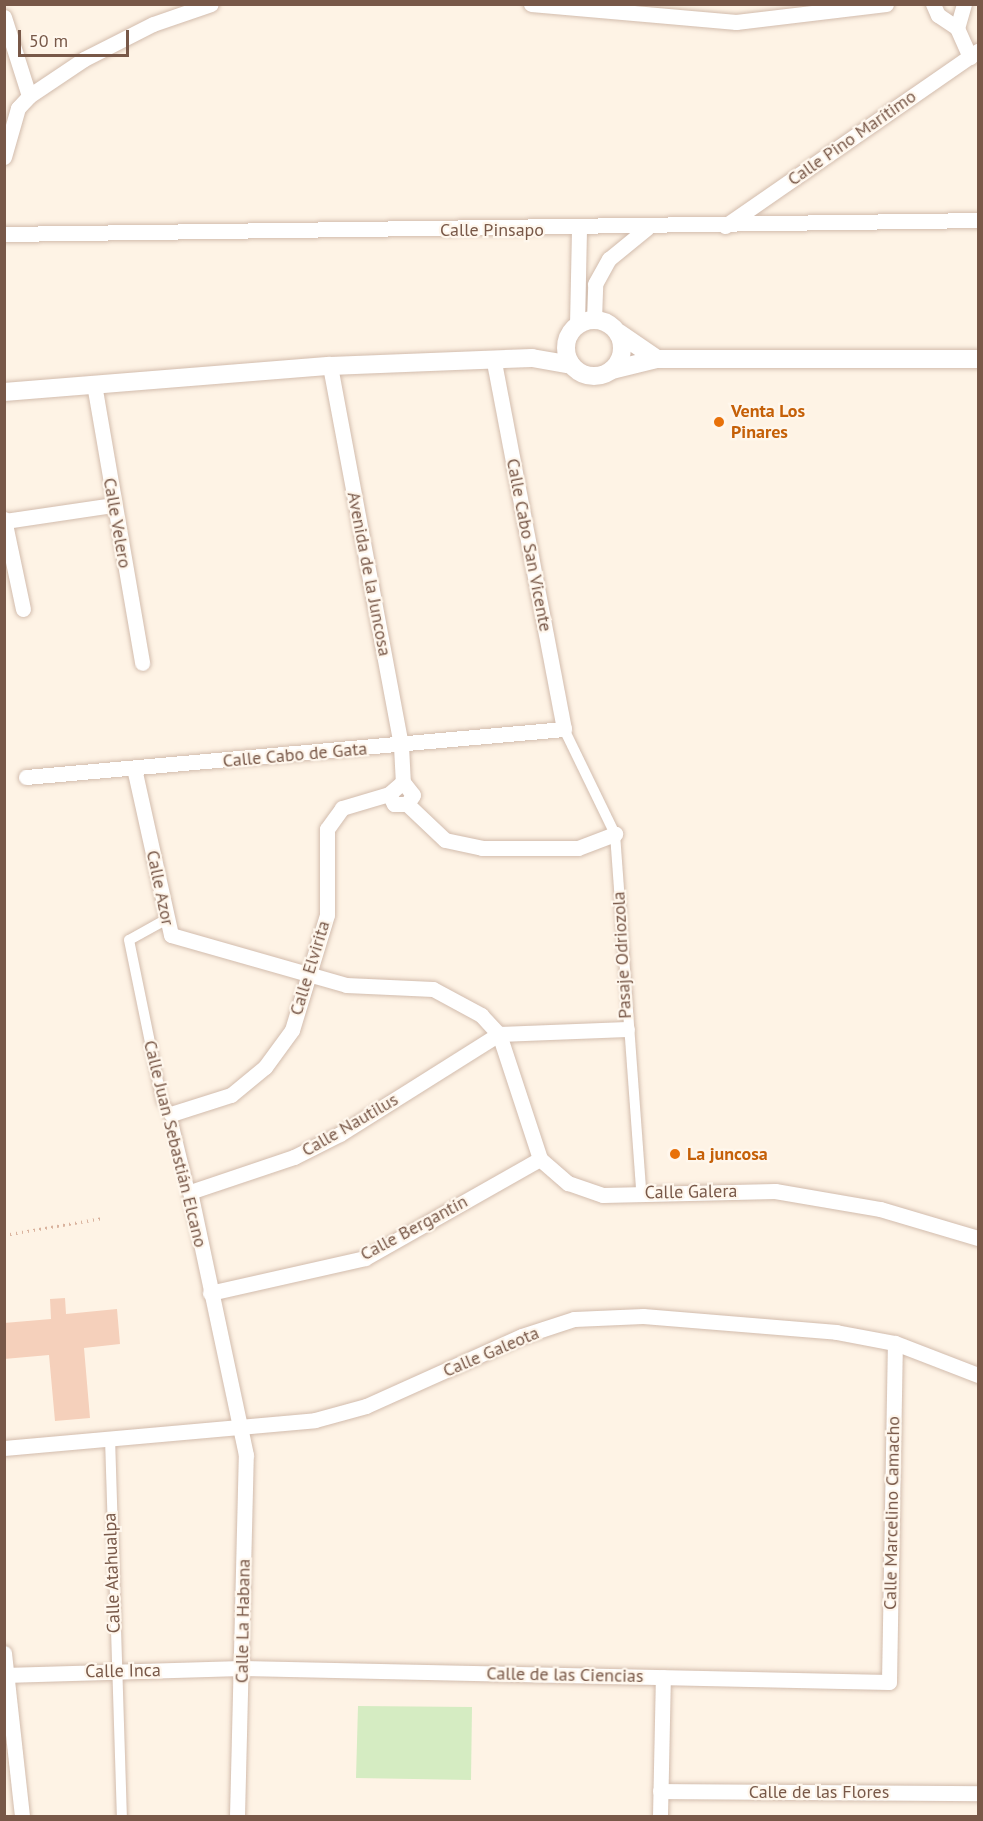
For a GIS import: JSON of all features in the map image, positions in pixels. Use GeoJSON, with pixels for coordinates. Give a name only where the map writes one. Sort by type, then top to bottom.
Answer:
{"type":"FeatureCollection","features":[{"type":"Feature","properties":{"kind":"street"},"geometry":{"type":"LineString","coordinates":[[4,157],[18,108],[29,96],[84,59],[153,24],[211,4]]}},
{"type":"Feature","properties":{"kind":"street"},"geometry":{"type":"LineString","coordinates":[[531,4],[736,22],[886,4]]}},
{"type":"Feature","properties":{"kind":"street"},"geometry":{"type":"LineString","coordinates":[[933,4],[938,15],[957,28],[974,54]]}},
{"type":"Feature","properties":{"kind":"street"},"geometry":{"type":"LineString","coordinates":[[957,28],[964,4]]}},
{"type":"Feature","properties":{"kind":"street"},"geometry":{"type":"LineString","coordinates":[[4,17],[29,96]]}},
{"type":"Feature","properties":{"kind":"street","name":"Calle Pino Marítimo"},"geometry":{"type":"LineString","coordinates":[[725,226],[974,54]]}},
{"type":"Feature","properties":{"kind":"street","name":"Calle Pinsapo"},"geometry":{"type":"LineString","coordinates":[[4,234],[579,230],[978,220]]}},
{"type":"Feature","properties":{"kind":"street"},"geometry":{"type":"LineString","coordinates":[[571,365],[566,349],[581,325],[595,284],[609,259],[647,228]]}},
{"type":"Feature","properties":{"kind":"street"},"geometry":{"type":"LineString","coordinates":[[579,230],[581,325]]}},
{"type":"Feature","properties":{"kind":"street"},"geometry":{"type":"LineString","coordinates":[[532,358],[581,325],[619,333],[657,359]]}},
{"type":"Feature","properties":{"kind":"street"},"geometry":{"type":"LineString","coordinates":[[612,370],[622,355],[619,333]]}},
{"type":"Feature","properties":{"kind":"street"},"geometry":{"type":"LineString","coordinates":[[4,392],[330,366],[532,358],[571,365],[596,377],[612,370],[657,359],[978,361]]}},
{"type":"Feature","properties":{"kind":"street","name":"Calle Cabo San Vicente"},"geometry":{"type":"LineString","coordinates":[[494,361],[564,729]]}},
{"type":"Feature","properties":{"kind":"street","name":"Avenida de la Juncosa"},"geometry":{"type":"LineString","coordinates":[[330,366],[401,746],[403,782],[412,795],[406,804]]}},
{"type":"Feature","properties":{"kind":"street","name":"Calle Velero"},"geometry":{"type":"LineString","coordinates":[[94,384],[142,663]]}},
{"type":"Feature","properties":{"kind":"street"},"geometry":{"type":"LineString","coordinates":[[23,609],[5,520],[114,505]]}},
{"type":"Feature","properties":{"kind":"street","name":"Calle Cabo de Gata"},"geometry":{"type":"LineString","coordinates":[[26,777],[401,746],[564,729]]}},
{"type":"Feature","properties":{"kind":"street","name":"Pasaje Odriozola"},"geometry":{"type":"LineString","coordinates":[[564,729],[615,834],[627,1029],[641,1192]]}},
{"type":"Feature","properties":{"kind":"street","name":"Calle Azor"},"geometry":{"type":"LineString","coordinates":[[134,768],[171,935],[312,972]]}},
{"type":"Feature","properties":{"kind":"street"},"geometry":{"type":"LineString","coordinates":[[403,782],[389,794],[394,804],[406,804],[445,840],[482,848],[579,848],[615,834]]}},
{"type":"Feature","properties":{"kind":"street","name":"Calle Elvirita"},"geometry":{"type":"LineString","coordinates":[[171,1114],[231,1095],[265,1066],[292,1030],[312,972],[327,915],[327,829],[342,808],[389,794]]}},
{"type":"Feature","properties":{"kind":"street","name":"Calle Juan Sebastián Elcano"},"geometry":{"type":"LineString","coordinates":[[167,919],[129,940],[162,1101],[171,1114],[190,1192],[210,1293],[243,1426]]}},
{"type":"Feature","properties":{"kind":"street"},"geometry":{"type":"LineString","coordinates":[[312,972],[346,985],[433,989],[481,1015],[499,1034],[540,1159]]}},
{"type":"Feature","properties":{"kind":"street"},"geometry":{"type":"LineString","coordinates":[[499,1034],[627,1029]]}},
{"type":"Feature","properties":{"kind":"street","name":"Calle Nautilus"},"geometry":{"type":"LineString","coordinates":[[190,1192],[294,1157],[331,1138],[499,1034]]}},
{"type":"Feature","properties":{"kind":"street","name":"Calle Galera"},"geometry":{"type":"LineString","coordinates":[[540,1159],[568,1183],[603,1195],[641,1192],[775,1191],[880,1209],[978,1238]]}},
{"type":"Feature","properties":{"kind":"street","name":"Calle Bergantín"},"geometry":{"type":"LineString","coordinates":[[210,1293],[365,1258],[540,1159]]}},
{"type":"Feature","properties":{"kind":"street","name":"Calle Galeota"},"geometry":{"type":"LineString","coordinates":[[4,1448],[315,1420],[366,1406],[522,1336],[574,1319],[643,1316],[836,1332],[895,1343],[978,1375]]}},
{"type":"Feature","properties":{"kind":"street","name":"Calle Marcelino Camacho"},"geometry":{"type":"LineString","coordinates":[[889,1682],[895,1343]]}},
{"type":"Feature","properties":{"kind":"street","name":"Calle La Habana"},"geometry":{"type":"LineString","coordinates":[[237,1816],[242,1668],[243,1426]]}},
{"type":"Feature","properties":{"kind":"street","name":"Calle Atahualpa"},"geometry":{"type":"LineString","coordinates":[[110,1438],[122,1816]]}},
{"type":"Feature","properties":{"kind":"street"},"geometry":{"type":"LineString","coordinates":[[4,1653],[22,1816]]}},
{"type":"Feature","properties":{"kind":"street","name":"Calle de las Ciencias"},"geometry":{"type":"LineString","coordinates":[[242,1668],[889,1682]]}},
{"type":"Feature","properties":{"kind":"street","name":"Calle Inca"},"geometry":{"type":"LineString","coordinates":[[5,1674],[242,1668]]}},
{"type":"Feature","properties":{"kind":"street"},"geometry":{"type":"LineString","coordinates":[[660,1816],[663,1677]]}},
{"type":"Feature","properties":{"kind":"street","name":"Calle de las Flores"},"geometry":{"type":"LineString","coordinates":[[660,1791],[978,1793]]}},
{"type":"Feature","properties":{"kind":"path"},"geometry":{"type":"LineString","coordinates":[[4,1180],[4,1204]]}},
{"type":"Feature","properties":{"kind":"path"},"geometry":{"type":"LineString","coordinates":[[4,1235],[102,1218]]}},
{"type":"Feature","properties":{"kind":"green space"},"geometry":{"type":"Polygon","coordinates":[[[358,1706],[472,1707],[471,1780],[356,1778],[358,1706]]]}},
{"type":"Feature","properties":{"kind":"building"},"geometry":{"type":"Polygon","coordinates":[[[65,1298],[66,1314],[117,1309],[120,1344],[84,1348],[90,1418],[55,1421],[49,1355],[4,1359],[4,1323],[51,1319],[50,1299],[65,1298]]]}},
{"type":"Feature","properties":{"kind":"place","name":"Venta Los Pinares"},"geometry":{"type":"Point","coordinates":[719,422]}},
{"type":"Feature","properties":{"kind":"place","name":"La juncosa"},"geometry":{"type":"Point","coordinates":[675,1154]}}]}
